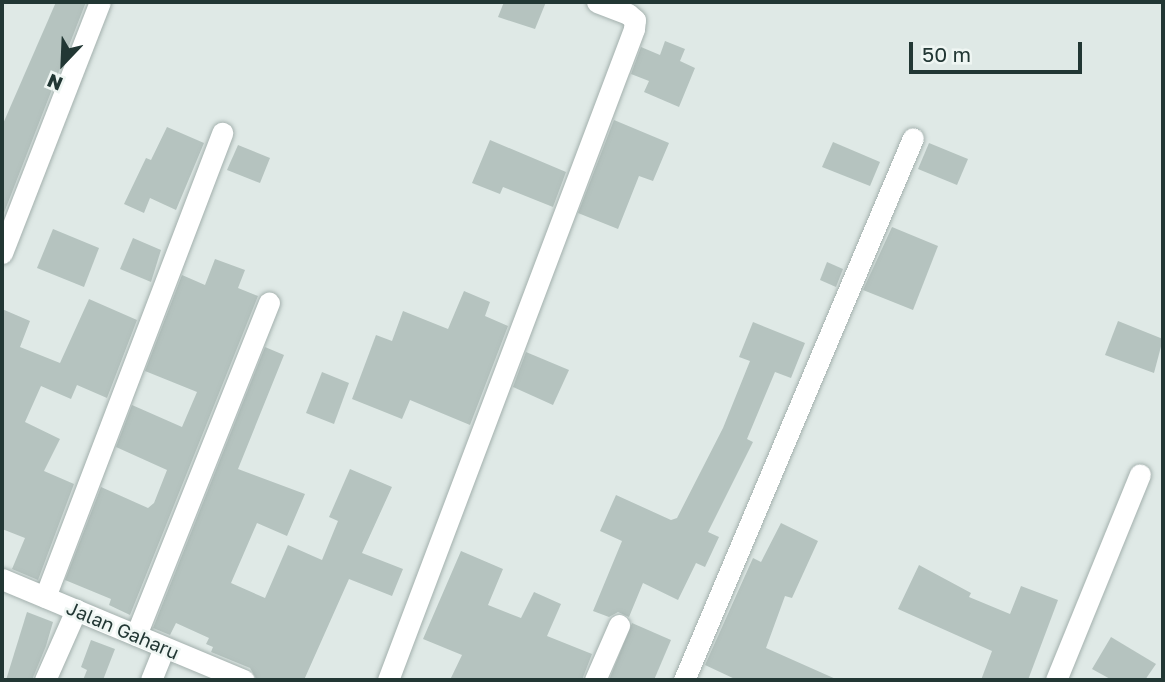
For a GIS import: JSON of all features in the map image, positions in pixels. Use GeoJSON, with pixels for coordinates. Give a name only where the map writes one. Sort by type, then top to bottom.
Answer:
{"type":"FeatureCollection","features":[{"type":"Feature","properties":{"kind":"street"},"geometry":{"type":"LineString","coordinates":[[2,253],[100,2]]}},
{"type":"Feature","properties":{"kind":"street"},"geometry":{"type":"LineString","coordinates":[[388,680],[634,29],[635,20],[628,13],[597,2]]}},
{"type":"Feature","properties":{"kind":"street"},"geometry":{"type":"LineString","coordinates":[[44,597],[222,133]]}},
{"type":"Feature","properties":{"kind":"street"},"geometry":{"type":"LineString","coordinates":[[684,680],[913,138]]}},
{"type":"Feature","properties":{"kind":"street"},"geometry":{"type":"LineString","coordinates":[[136,635],[270,303]]}},
{"type":"Feature","properties":{"kind":"street"},"geometry":{"type":"LineString","coordinates":[[1056,680],[1140,474]]}},
{"type":"Feature","properties":{"kind":"street","name":"Jalan Gaharu"},"geometry":{"type":"LineString","coordinates":[[2,579],[238,679]]}},
{"type":"Feature","properties":{"kind":"street"},"geometry":{"type":"LineString","coordinates":[[45,680],[76,610]]}},
{"type":"Feature","properties":{"kind":"street"},"geometry":{"type":"LineString","coordinates":[[595,680],[619,625]]}},
{"type":"Feature","properties":{"kind":"street"},"geometry":{"type":"LineString","coordinates":[[151,680],[164,647]]}},
{"type":"Feature","properties":{"kind":"building"},"geometry":{"type":"Polygon","coordinates":[[[56,2],[86,2],[2,218],[2,126],[56,2]]]}},
{"type":"Feature","properties":{"kind":"building"},"geometry":{"type":"Polygon","coordinates":[[[504,2],[546,2],[535,29],[498,17],[504,2]]]}},
{"type":"Feature","properties":{"kind":"building"},"geometry":{"type":"Polygon","coordinates":[[[665,41],[685,49],[680,61],[695,68],[679,107],[644,92],[649,81],[631,74],[641,47],[660,55],[665,41]]]}},
{"type":"Feature","properties":{"kind":"building"},"geometry":{"type":"Polygon","coordinates":[[[614,120],[669,143],[653,181],[639,176],[618,229],[578,213],[614,120]]]}},
{"type":"Feature","properties":{"kind":"building"},"geometry":{"type":"Polygon","coordinates":[[[167,127],[204,143],[176,210],[150,198],[144,213],[124,204],[146,158],[151,160],[167,127]]]}},
{"type":"Feature","properties":{"kind":"building"},"geometry":{"type":"Polygon","coordinates":[[[490,140],[566,172],[553,207],[503,187],[500,194],[472,183],[490,140]]]}},
{"type":"Feature","properties":{"kind":"building"},"geometry":{"type":"Polygon","coordinates":[[[833,142],[880,162],[870,186],[822,167],[833,142]]]}},
{"type":"Feature","properties":{"kind":"building"},"geometry":{"type":"Polygon","coordinates":[[[929,143],[968,159],[957,185],[918,169],[929,143]]]}},
{"type":"Feature","properties":{"kind":"building"},"geometry":{"type":"Polygon","coordinates":[[[238,145],[270,158],[260,183],[227,170],[238,145]]]}},
{"type":"Feature","properties":{"kind":"building"},"geometry":{"type":"Polygon","coordinates":[[[892,227],[938,246],[913,310],[863,290],[892,227]]]}},
{"type":"Feature","properties":{"kind":"building"},"geometry":{"type":"Polygon","coordinates":[[[53,229],[99,248],[84,287],[37,268],[53,229]]]}},
{"type":"Feature","properties":{"kind":"building"},"geometry":{"type":"Polygon","coordinates":[[[133,238],[161,250],[151,282],[120,269],[133,238]]]}},
{"type":"Feature","properties":{"kind":"building"},"geometry":{"type":"Polygon","coordinates":[[[215,259],[245,270],[238,288],[258,296],[130,615],[109,605],[111,599],[65,580],[101,487],[148,508],[154,503],[167,470],[116,447],[132,405],[182,427],[197,392],[145,371],[182,275],[205,285],[215,259]]]}},
{"type":"Feature","properties":{"kind":"building"},"geometry":{"type":"Polygon","coordinates":[[[827,262],[843,269],[836,287],[820,280],[827,262]]]}},
{"type":"Feature","properties":{"kind":"building"},"geometry":{"type":"Polygon","coordinates":[[[464,291],[490,302],[485,316],[508,326],[470,425],[410,400],[402,419],[352,399],[376,335],[392,341],[403,311],[448,329],[464,291]]]}},
{"type":"Feature","properties":{"kind":"building"},"geometry":{"type":"Polygon","coordinates":[[[89,299],[137,320],[107,398],[77,385],[71,399],[41,386],[25,422],[60,439],[44,471],[74,484],[38,580],[12,569],[25,538],[2,529],[2,309],[30,321],[20,347],[60,363],[89,299]]]}},
{"type":"Feature","properties":{"kind":"building"},"geometry":{"type":"Polygon","coordinates":[[[1118,321],[1163,339],[1154,373],[1105,355],[1118,321]]]}},
{"type":"Feature","properties":{"kind":"building"},"geometry":{"type":"Polygon","coordinates":[[[753,322],[805,343],[791,378],[775,372],[747,439],[753,442],[708,532],[719,537],[705,567],[696,563],[678,600],[643,583],[629,617],[618,612],[609,617],[593,611],[622,541],[600,531],[616,495],[671,520],[677,518],[723,428],[750,361],[739,357],[753,322]]]}},
{"type":"Feature","properties":{"kind":"building"},"geometry":{"type":"Polygon","coordinates":[[[265,347],[284,355],[238,469],[305,494],[287,536],[257,523],[231,583],[265,598],[288,545],[322,560],[338,521],[329,517],[350,469],[392,487],[362,553],[403,569],[392,596],[349,579],[304,680],[257,680],[250,668],[211,652],[213,647],[206,644],[209,638],[176,623],[170,635],[153,628],[265,347]]]}},
{"type":"Feature","properties":{"kind":"building"},"geometry":{"type":"Polygon","coordinates":[[[526,352],[569,370],[553,405],[513,387],[526,352]]]}},
{"type":"Feature","properties":{"kind":"building"},"geometry":{"type":"Polygon","coordinates":[[[322,372],[349,383],[334,424],[306,413],[322,372]]]}},
{"type":"Feature","properties":{"kind":"building"},"geometry":{"type":"Polygon","coordinates":[[[781,523],[818,541],[792,598],[785,596],[766,648],[838,680],[737,680],[705,665],[753,558],[761,562],[781,523]]]}},
{"type":"Feature","properties":{"kind":"building"},"geometry":{"type":"Polygon","coordinates":[[[461,551],[503,569],[488,605],[521,618],[534,592],[561,604],[547,636],[592,654],[582,680],[450,680],[462,655],[423,639],[461,551]]]}},
{"type":"Feature","properties":{"kind":"building"},"geometry":{"type":"Polygon","coordinates":[[[919,565],[971,593],[969,597],[1010,614],[1021,586],[1058,600],[1028,680],[981,680],[992,651],[898,609],[919,565]]]}},
{"type":"Feature","properties":{"kind":"building"},"geometry":{"type":"Polygon","coordinates":[[[27,612],[53,622],[46,646],[32,680],[6,680],[27,612]]]}},
{"type":"Feature","properties":{"kind":"building"},"geometry":{"type":"Polygon","coordinates":[[[632,623],[671,640],[654,680],[609,680],[632,623]]]}},
{"type":"Feature","properties":{"kind":"building"},"geometry":{"type":"Polygon","coordinates":[[[1111,637],[1156,664],[1145,680],[1112,680],[1092,669],[1111,637]]]}},
{"type":"Feature","properties":{"kind":"building"},"geometry":{"type":"Polygon","coordinates":[[[91,640],[115,649],[103,680],[83,680],[87,670],[81,667],[91,640]]]}}]}
